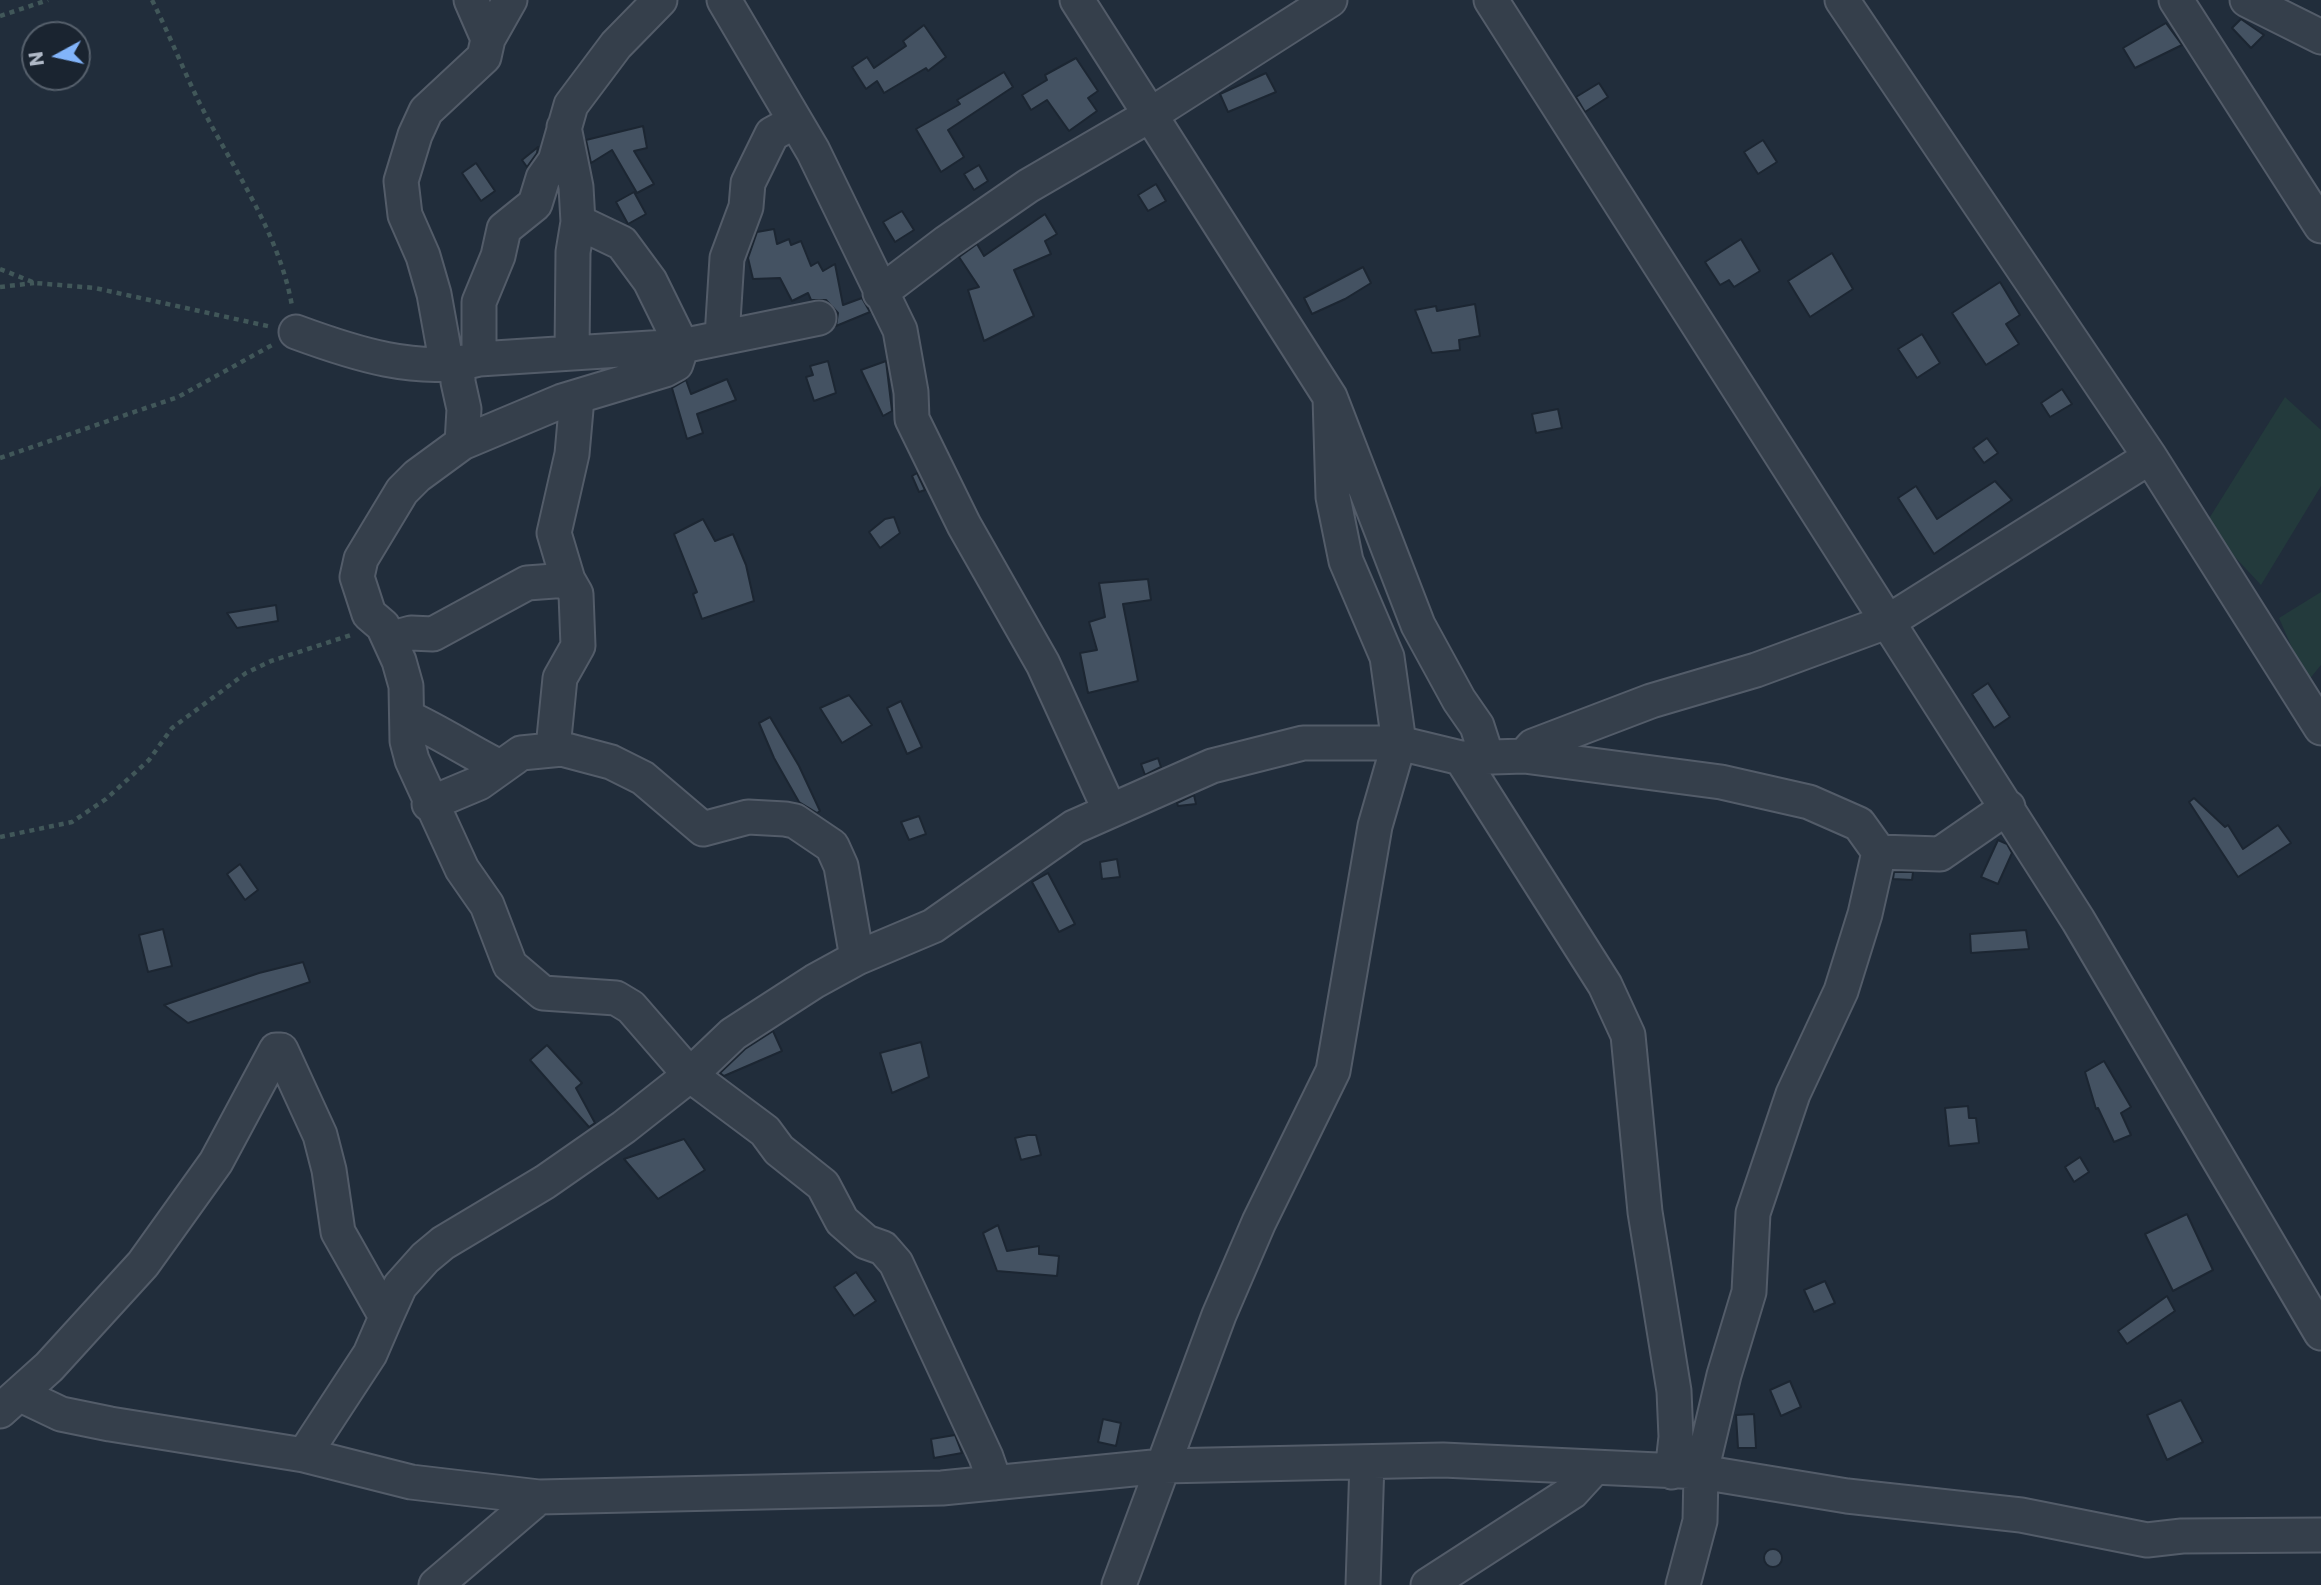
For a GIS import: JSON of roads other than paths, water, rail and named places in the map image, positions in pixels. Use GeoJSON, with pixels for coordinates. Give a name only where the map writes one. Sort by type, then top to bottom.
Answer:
{"type":"FeatureCollection","features":[{"type":"Feature","properties":{"kind":"street"},"geometry":{"type":"LineString","coordinates":[[471,0],[488,39]]}},
{"type":"Feature","properties":{"kind":"street"},"geometry":{"type":"LineString","coordinates":[[461,363],[434,294],[423,256],[405,215],[401,181],[415,135],[426,111],[484,57],[488,39],[510,0]]}},
{"type":"Feature","properties":{"kind":"street"},"geometry":{"type":"LineString","coordinates":[[462,443],[464,409],[458,382],[461,363],[479,302],[498,256],[504,229],[535,204],[543,178],[555,161],[571,104],[616,45],[660,0]]}},
{"type":"Feature","properties":{"kind":"street"},"geometry":{"type":"LineString","coordinates":[[724,0],[813,151],[900,330],[912,419],[964,525],[1043,664],[1110,811]]}},
{"type":"Feature","properties":{"kind":"street"},"geometry":{"type":"LineString","coordinates":[[1077,0],[1330,397],[1418,625],[1459,700],[1478,726],[1474,758],[1605,985],[1628,1035],[1645,1212],[1674,1391],[1676,1437],[1700,1521],[1683,1585]]}},
{"type":"Feature","properties":{"kind":"street"},"geometry":{"type":"LineString","coordinates":[[880,293],[947,242],[1028,187],[1150,115],[1330,0]]}},
{"type":"Feature","properties":{"kind":"street"},"geometry":{"type":"LineString","coordinates":[[1491,0],[2008,807],[2085,931],[2321,1333]]}},
{"type":"Feature","properties":{"kind":"street"},"geometry":{"type":"LineString","coordinates":[[1842,0],[2150,457],[2321,728]]}},
{"type":"Feature","properties":{"kind":"street"},"geometry":{"type":"LineString","coordinates":[[2176,0],[2321,226]]}},
{"type":"Feature","properties":{"kind":"street"},"geometry":{"type":"LineString","coordinates":[[2247,0],[2321,37]]}},
{"type":"Feature","properties":{"kind":"street"},"geometry":{"type":"LineString","coordinates":[[722,337],[727,258],[746,207],[748,183],[772,134],[794,122]]}},
{"type":"Feature","properties":{"kind":"street"},"geometry":{"type":"LineString","coordinates":[[564,127],[576,187],[578,222],[573,252],[572,353]]}},
{"type":"Feature","properties":{"kind":"street"},"geometry":{"type":"LineString","coordinates":[[761,157],[788,161],[813,151]]}},
{"type":"Feature","properties":{"kind":"street"},"geometry":{"type":"LineString","coordinates":[[578,222],[622,243],[650,281],[682,346],[676,364],[665,370],[529,414],[462,443],[417,475],[402,491],[360,559],[357,577],[369,614],[386,632],[406,686],[409,751],[429,804],[462,869],[487,905],[510,965],[543,993],[616,998],[631,1007],[690,1075],[765,1131],[779,1150],[823,1185],[842,1221],[866,1242],[883,1248],[896,1263],[986,1457],[995,1483]]}},
{"type":"Feature","properties":{"kind":"street"},"geometry":{"type":"LineString","coordinates":[[296,332],[355,354],[461,363],[682,346],[819,318]]}},
{"type":"Feature","properties":{"kind":"street"},"geometry":{"type":"LineString","coordinates":[[1119,1585],[1229,1292],[1333,1071],[1375,827],[1399,743],[1387,657],[1343,548],[1333,496],[1330,397]]}},
{"type":"Feature","properties":{"kind":"street"},"geometry":{"type":"LineString","coordinates":[[553,748],[560,678],[578,646],[576,594],[568,580],[554,533],[572,454],[577,398]]}},
{"type":"Feature","properties":{"kind":"street"},"geometry":{"type":"LineString","coordinates":[[1524,756],[1533,746],[1651,701],[1756,670],[1889,621],[2150,457]]}},
{"type":"Feature","properties":{"kind":"street"},"geometry":{"type":"LineString","coordinates":[[386,632],[433,634],[527,583],[568,580]]}},
{"type":"Feature","properties":{"kind":"street"},"geometry":{"type":"LineString","coordinates":[[407,717],[442,733],[456,745],[500,767]]}},
{"type":"Feature","properties":{"kind":"street"},"geometry":{"type":"LineString","coordinates":[[304,1455],[370,1354],[400,1286],[425,1258],[624,1127],[690,1075],[733,1034],[815,981],[858,958],[933,926],[1074,827],[1212,765],[1303,743],[1399,743],[1474,758],[1524,756],[1721,782],[1809,802],[1859,824],[1879,852],[1865,914],[1841,991],[1793,1094],[1753,1213],[1749,1292],[1724,1375],[1686,1472]]}},
{"type":"Feature","properties":{"kind":"street"},"geometry":{"type":"LineString","coordinates":[[429,804],[479,783],[521,753],[553,748],[611,762],[643,778],[702,829],[748,817],[785,819],[807,828],[831,846],[841,866],[858,958]]}},
{"type":"Feature","properties":{"kind":"street"},"geometry":{"type":"LineString","coordinates":[[1879,852],[1940,854],[2008,807]]}},
{"type":"Feature","properties":{"kind":"street"},"geometry":{"type":"LineString","coordinates":[[9,1403],[49,1367],[143,1264],[216,1162],[276,1050],[281,1050],[320,1135],[329,1170],[338,1232],[386,1317]]}},
{"type":"Feature","properties":{"kind":"street"},"geometry":{"type":"LineString","coordinates":[[9,1403],[304,1455],[411,1482],[539,1497],[942,1488],[1163,1466],[1443,1460],[1686,1472],[1847,1496],[2021,1515],[2147,1540],[2182,1535],[2321,1535]]}},
{"type":"Feature","properties":{"kind":"street"},"geometry":{"type":"LineString","coordinates":[[1363,1585],[1367,1462]]}},
{"type":"Feature","properties":{"kind":"street"},"geometry":{"type":"LineString","coordinates":[[1428,1585],[1572,1492],[1594,1468]]}},
{"type":"Feature","properties":{"kind":"street"},"geometry":{"type":"LineString","coordinates":[[436,1585],[539,1497]]}}]}
